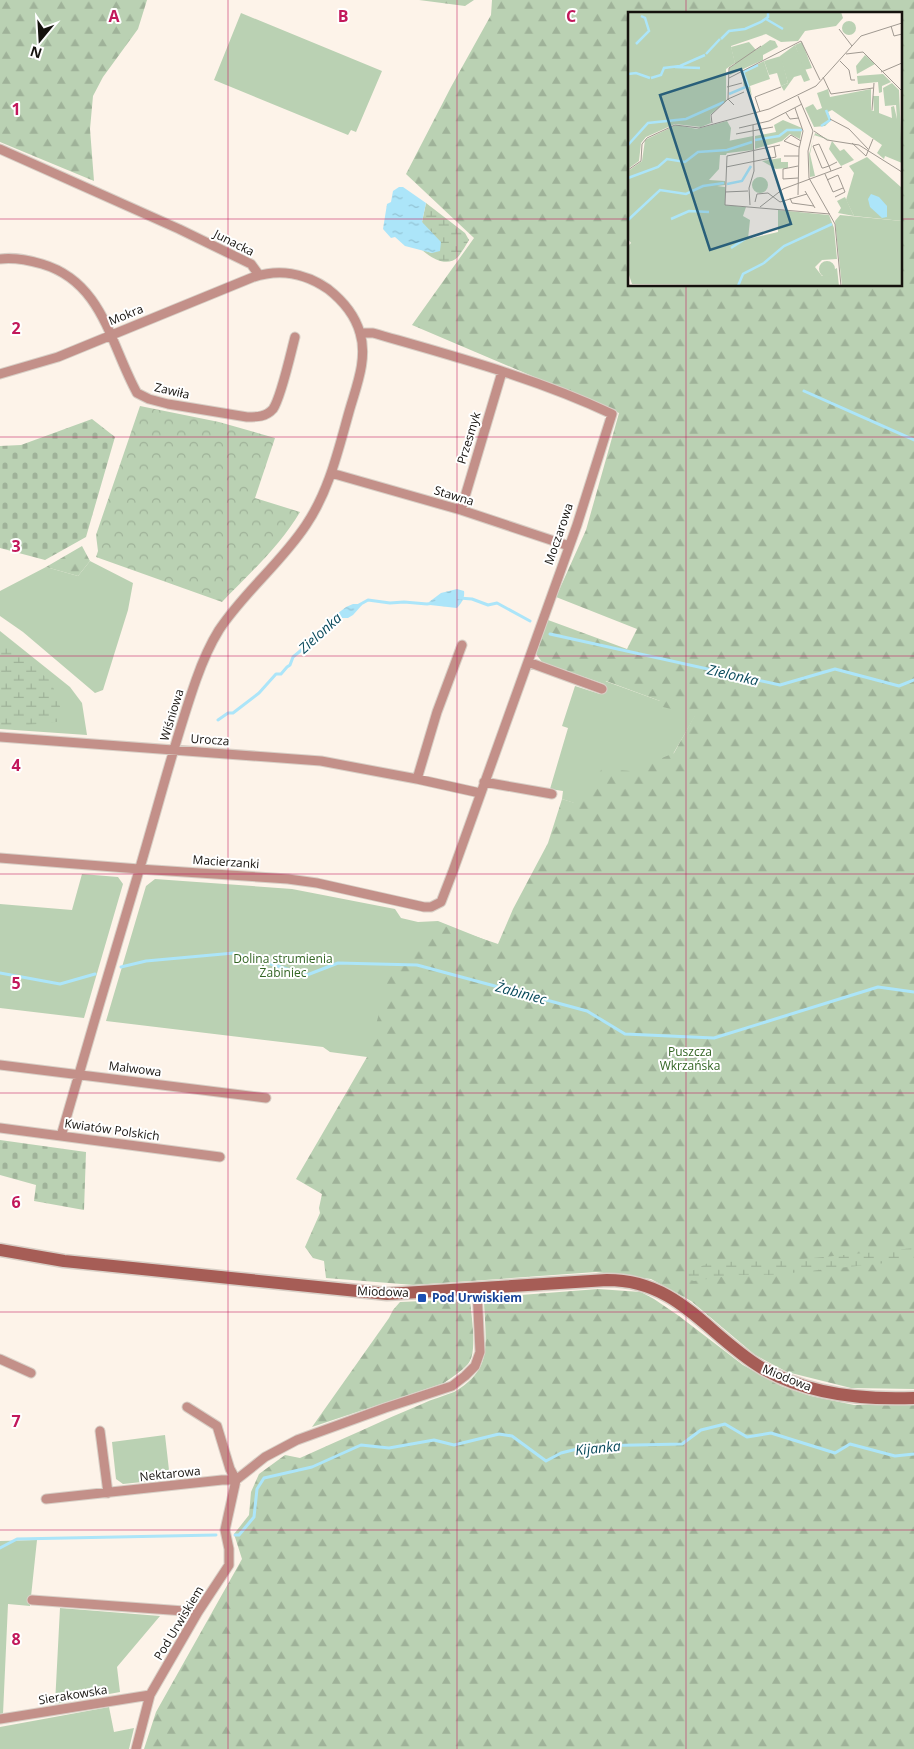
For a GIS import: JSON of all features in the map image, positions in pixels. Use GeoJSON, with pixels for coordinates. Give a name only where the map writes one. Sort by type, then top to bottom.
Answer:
{"type":"FeatureCollection","features":[{"type":"Feature","properties":{"kind":"street","name":"Junacka"},"geometry":{"type":"LineString","coordinates":[[0,149],[179,229],[251,264],[259,275],[288,272],[309,278],[343,303],[354,318],[360,333]]}},
{"type":"Feature","properties":{"kind":"street","name":"Zawiła"},"geometry":{"type":"LineString","coordinates":[[0,259],[25,260],[45,265],[63,273],[77,283],[91,297],[101,313],[137,393],[149,399],[168,404],[257,417],[269,412],[275,404],[295,337]]}},
{"type":"Feature","properties":{"kind":"street","name":"Mokra"},"geometry":{"type":"LineString","coordinates":[[0,374],[48,361],[259,275]]}},
{"type":"Feature","properties":{"kind":"street"},"geometry":{"type":"LineString","coordinates":[[360,333],[373,333],[502,372]]}},
{"type":"Feature","properties":{"kind":"street","name":"Wiśniowa"},"geometry":{"type":"LineString","coordinates":[[62,1136],[78,1074],[195,684],[214,638],[233,612],[298,537],[314,512],[331,473],[359,376],[363,352],[360,333]]}},
{"type":"Feature","properties":{"kind":"street","name":"Moczarowa"},"geometry":{"type":"LineString","coordinates":[[444,896],[569,546],[612,414],[584,401],[502,372]]}},
{"type":"Feature","properties":{"kind":"street","name":"Przesmyk"},"geometry":{"type":"LineString","coordinates":[[461,510],[502,372]]}},
{"type":"Feature","properties":{"kind":"street","name":"Stawna"},"geometry":{"type":"LineString","coordinates":[[331,473],[461,510],[569,546]]}},
{"type":"Feature","properties":{"kind":"street"},"geometry":{"type":"LineString","coordinates":[[417,779],[437,712],[462,645]]}},
{"type":"Feature","properties":{"kind":"street"},"geometry":{"type":"LineString","coordinates":[[528,662],[602,689]]}},
{"type":"Feature","properties":{"kind":"street","name":"Urocza"},"geometry":{"type":"LineString","coordinates":[[0,737],[321,762],[417,779],[480,793]]}},
{"type":"Feature","properties":{"kind":"street"},"geometry":{"type":"LineString","coordinates":[[484,782],[552,794]]}},
{"type":"Feature","properties":{"kind":"street","name":"Macierzanki"},"geometry":{"type":"LineString","coordinates":[[0,858],[296,880],[318,883],[424,907],[436,905],[441,902],[444,896]]}},
{"type":"Feature","properties":{"kind":"street","name":"Malwowa"},"geometry":{"type":"LineString","coordinates":[[0,1065],[266,1098]]}},
{"type":"Feature","properties":{"kind":"street","name":"Kwiatów Polskich"},"geometry":{"type":"LineString","coordinates":[[0,1128],[220,1157]]}},
{"type":"Feature","properties":{"kind":"street","name":"Miodowa"},"geometry":{"type":"LineString","coordinates":[[0,1250],[64,1261],[380,1293],[408,1293],[607,1280],[640,1284],[674,1299],[741,1354],[763,1369],[784,1379],[846,1396],[883,1399],[914,1398]]}},
{"type":"Feature","properties":{"kind":"street"},"geometry":{"type":"LineString","coordinates":[[187,1407],[217,1426],[230,1469],[236,1480],[265,1457],[296,1440],[452,1386],[465,1376],[476,1366],[480,1352],[477,1288]]}},
{"type":"Feature","properties":{"kind":"street"},"geometry":{"type":"LineString","coordinates":[[0,1360],[31,1373]]}},
{"type":"Feature","properties":{"kind":"street"},"geometry":{"type":"LineString","coordinates":[[100,1431],[108,1493]]}},
{"type":"Feature","properties":{"kind":"street","name":"Nektarowa"},"geometry":{"type":"LineString","coordinates":[[46,1499],[236,1480]]}},
{"type":"Feature","properties":{"kind":"street","name":"Pod Urwiskiem"},"geometry":{"type":"LineString","coordinates":[[136,1749],[150,1695],[198,1612],[229,1565],[229,1549],[225,1530],[236,1480]]}},
{"type":"Feature","properties":{"kind":"street"},"geometry":{"type":"LineString","coordinates":[[32,1600],[198,1612]]}},
{"type":"Feature","properties":{"kind":"street","name":"Sierakowska"},"geometry":{"type":"LineString","coordinates":[[0,1720],[150,1695]]}},
{"type":"Feature","properties":{"kind":"green space"},"geometry":{"type":"Polygon","coordinates":[[[0,0],[147,0],[138,29],[103,77],[93,96],[90,129],[94,181],[0,142],[0,0]]]}},
{"type":"Feature","properties":{"kind":"green space"},"geometry":{"type":"Polygon","coordinates":[[[419,0],[474,0],[465,6],[419,0]]]}},
{"type":"Feature","properties":{"kind":"green space","name":"Puszcza Wkrzańska"},"geometry":{"type":"Polygon","coordinates":[[[492,0],[914,0],[914,1389],[851,1388],[787,1372],[755,1355],[691,1301],[651,1279],[596,1272],[414,1285],[326,1278],[324,1261],[313,1258],[305,1247],[320,1213],[319,1208],[322,1194],[296,1179],[367,1057],[388,979],[420,941],[439,924],[498,944],[513,909],[548,843],[562,799],[575,803],[602,769],[631,771],[674,753],[695,715],[659,706],[660,701],[606,681],[604,684],[542,662],[536,654],[548,620],[627,649],[637,629],[556,597],[586,530],[619,413],[412,325],[474,238],[406,174],[491,15],[492,0]]]}},
{"type":"Feature","properties":{"kind":"green space"},"geometry":{"type":"Polygon","coordinates":[[[241,13],[382,71],[356,132],[351,130],[348,135],[214,80],[241,13]]]}},
{"type":"Feature","properties":{"kind":"green space"},"geometry":{"type":"Polygon","coordinates":[[[426,203],[465,233],[469,240],[454,260],[449,262],[439,261],[422,250],[432,253],[422,222],[426,203]]]}},
{"type":"Feature","properties":{"kind":"green space"},"geometry":{"type":"Polygon","coordinates":[[[140,406],[219,422],[275,438],[255,498],[300,512],[274,548],[222,602],[96,557],[98,551],[96,535],[140,406]]]}},
{"type":"Feature","properties":{"kind":"green space"},"geometry":{"type":"Polygon","coordinates":[[[92,419],[115,437],[86,537],[45,560],[0,548],[0,446],[21,445],[92,419]]]}},
{"type":"Feature","properties":{"kind":"green space"},"geometry":{"type":"Polygon","coordinates":[[[82,546],[90,561],[78,576],[46,567],[82,546]]]}},
{"type":"Feature","properties":{"kind":"green space"},"geometry":{"type":"Polygon","coordinates":[[[90,561],[133,583],[128,610],[103,690],[95,693],[23,632],[0,616],[0,591],[46,567],[78,576],[90,561]]]}},
{"type":"Feature","properties":{"kind":"green space"},"geometry":{"type":"Polygon","coordinates":[[[0,631],[70,687],[82,703],[87,735],[0,729],[0,631]]]}},
{"type":"Feature","properties":{"kind":"green space"},"geometry":{"type":"Polygon","coordinates":[[[0,642],[51,681],[65,721],[19,726],[0,725],[0,642]]]}},
{"type":"Feature","properties":{"kind":"green space"},"geometry":{"type":"Polygon","coordinates":[[[716,680],[633,823],[562,799],[563,791],[550,789],[568,728],[562,726],[575,686],[600,694],[605,681],[660,701],[716,680]]]}},
{"type":"Feature","properties":{"kind":"green space"},"geometry":{"type":"Polygon","coordinates":[[[82,874],[118,877],[123,884],[84,1018],[0,1008],[0,904],[72,910],[82,874]]]}},
{"type":"Feature","properties":{"kind":"green space","name":"Dolina strumienia Żabiniec"},"geometry":{"type":"Polygon","coordinates":[[[155,879],[292,889],[395,909],[401,918],[418,922],[438,921],[498,945],[367,1057],[330,1052],[323,1047],[106,1021],[146,886],[155,879]]]}},
{"type":"Feature","properties":{"kind":"green space"},"geometry":{"type":"Polygon","coordinates":[[[0,1140],[86,1152],[84,1210],[34,1201],[36,1185],[0,1175],[0,1140]]]}},
{"type":"Feature","properties":{"kind":"green space"},"geometry":{"type":"Polygon","coordinates":[[[914,1248],[914,1260],[772,1275],[734,1275],[694,1281],[679,1277],[710,1262],[783,1261],[914,1248]]]}},
{"type":"Feature","properties":{"kind":"green space"},"geometry":{"type":"Polygon","coordinates":[[[598,1289],[641,1292],[679,1316],[743,1365],[781,1386],[811,1396],[854,1405],[914,1404],[914,1749],[144,1749],[156,1712],[242,1559],[234,1534],[249,1515],[251,1492],[259,1474],[285,1455],[300,1458],[426,1402],[454,1392],[465,1385],[477,1372],[484,1354],[486,1335],[484,1298],[598,1289]]]}},
{"type":"Feature","properties":{"kind":"green space"},"geometry":{"type":"Polygon","coordinates":[[[470,1299],[473,1351],[468,1364],[459,1372],[444,1383],[312,1427],[400,1302],[470,1299]]]}},
{"type":"Feature","properties":{"kind":"green space"},"geometry":{"type":"Polygon","coordinates":[[[165,1435],[170,1479],[123,1484],[116,1479],[112,1442],[165,1435]]]}},
{"type":"Feature","properties":{"kind":"green space"},"geometry":{"type":"Polygon","coordinates":[[[37,1540],[30,1606],[8,1604],[3,1714],[0,1715],[0,1541],[37,1540]]]}},
{"type":"Feature","properties":{"kind":"green space"},"geometry":{"type":"Polygon","coordinates":[[[60,1608],[160,1616],[117,1667],[120,1692],[55,1704],[60,1608]]]}},
{"type":"Feature","properties":{"kind":"green space"},"geometry":{"type":"Polygon","coordinates":[[[109,1707],[114,1732],[134,1728],[129,1749],[0,1749],[0,1727],[109,1707]]]}},
{"type":"Feature","properties":{"kind":"water"},"geometry":{"type":"Polygon","coordinates":[[[403,187],[426,203],[422,222],[441,242],[440,251],[432,253],[405,246],[395,237],[391,238],[383,229],[387,204],[391,202],[393,191],[403,187]]]}},
{"type":"Feature","properties":{"kind":"water"},"geometry":{"type":"Polygon","coordinates":[[[457,589],[464,591],[464,593],[463,600],[457,608],[430,605],[429,602],[441,593],[457,589]]]}},
{"type":"Feature","properties":{"kind":"water"},"geometry":{"type":"Polygon","coordinates":[[[353,604],[362,605],[353,615],[348,618],[342,618],[337,614],[346,607],[353,604]]]}},
{"type":"Feature","properties":{"kind":"waterway"},"geometry":{"type":"LineString","coordinates":[[804,391],[914,440]]}},
{"type":"Feature","properties":{"kind":"waterway","name":"Zielonka"},"geometry":{"type":"LineString","coordinates":[[459,598],[472,599],[488,605],[497,603],[530,621]]}},
{"type":"Feature","properties":{"kind":"waterway","name":"Zielonka"},"geometry":{"type":"LineString","coordinates":[[359,605],[368,600],[390,603],[434,603]]}},
{"type":"Feature","properties":{"kind":"waterway","name":"Zielonka"},"geometry":{"type":"LineString","coordinates":[[218,720],[228,713],[233,713],[259,693],[276,674],[281,674],[290,665],[293,657],[322,633],[340,614]]}},
{"type":"Feature","properties":{"kind":"waterway","name":"Zielonka"},"geometry":{"type":"LineString","coordinates":[[550,634],[780,685],[835,669],[899,686],[914,680]]}},
{"type":"Feature","properties":{"kind":"waterway","name":"Żabiniec"},"geometry":{"type":"LineString","coordinates":[[121,967],[146,961],[234,953],[307,975],[338,963],[417,965],[587,1011],[625,1034],[714,1038],[878,987],[914,992]]}},
{"type":"Feature","properties":{"kind":"waterway","name":"Żabiniec"},"geometry":{"type":"LineString","coordinates":[[0,973],[60,984],[95,974]]}},
{"type":"Feature","properties":{"kind":"waterway","name":"Kijanka"},"geometry":{"type":"LineString","coordinates":[[235,1535],[239,1535],[254,1517],[257,1489],[264,1478],[312,1467],[361,1445],[389,1448],[434,1440],[454,1445],[499,1434],[512,1436],[546,1461],[561,1453],[589,1446],[682,1444],[701,1430],[725,1424],[747,1437],[771,1433],[835,1453],[850,1444],[895,1456],[914,1454]]}},
{"type":"Feature","properties":{"kind":"waterway"},"geometry":{"type":"LineString","coordinates":[[0,1548],[17,1539],[216,1535]]}},
{"type":"Feature","properties":{"kind":"place","name":"Pod Urwiskiem"},"geometry":{"type":"Point","coordinates":[422,1298]}}]}
